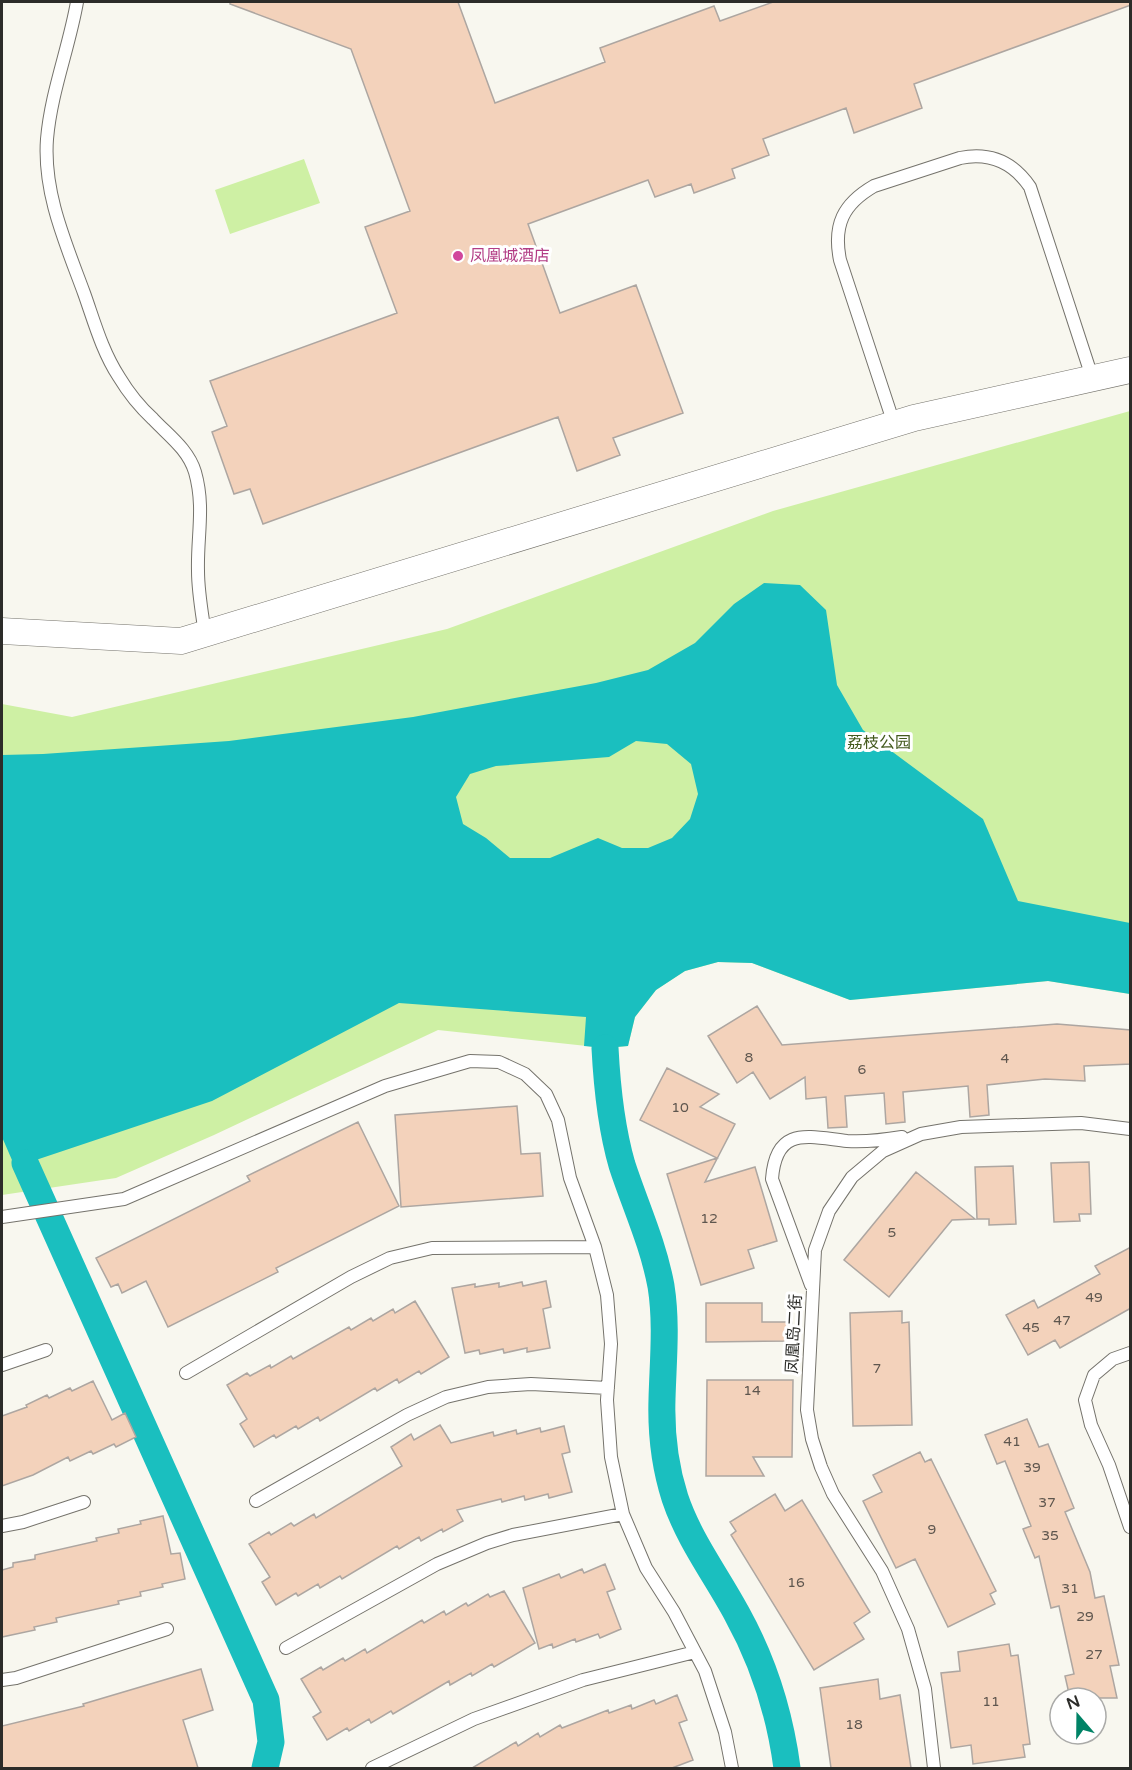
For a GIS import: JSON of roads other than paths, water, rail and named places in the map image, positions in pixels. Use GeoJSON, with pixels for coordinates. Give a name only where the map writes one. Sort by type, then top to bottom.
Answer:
{"type":"FeatureCollection","features":[{"type":"Feature","properties":{"kind":"street"},"geometry":{"type":"LineString","coordinates":[[2,631],[181,641],[894,424],[1092,377],[1131,370]]}},
{"type":"Feature","properties":{"kind":"lane"},"geometry":{"type":"LineString","coordinates":[[76,2],[73,27],[50,114],[47,142],[52,197],[59,224],[104,350],[134,399],[153,420],[175,438],[194,470],[202,505],[198,572],[205,634]]}},
{"type":"Feature","properties":{"kind":"lane"},"geometry":{"type":"LineString","coordinates":[[894,424],[840,260],[837,245],[838,231],[842,217],[850,204],[874,186],[960,158],[973,156],[1000,160],[1017,171],[1030,187],[1092,377]]}},
{"type":"Feature","properties":{"kind":"lane"},"geometry":{"type":"LineString","coordinates":[[2,1217],[124,1199],[385,1086],[470,1061],[499,1062],[525,1074],[546,1094],[558,1120],[570,1178],[596,1247],[608,1305],[611,1344],[608,1388],[611,1457],[623,1514],[646,1568],[674,1612],[695,1652],[716,1701],[732,1768]]}},
{"type":"Feature","properties":{"kind":"lane","name":"凤凰岛二街"},"geometry":{"type":"LineString","coordinates":[[934,1768],[925,1689],[908,1629],[882,1571],[833,1494],[812,1439],[807,1410],[815,1250],[829,1211],[852,1177],[883,1151],[921,1134],[961,1127],[1081,1123],[1131,1129]]}},
{"type":"Feature","properties":{"kind":"lane"},"geometry":{"type":"LineString","coordinates":[[813,1291],[772,1179],[773,1162],[781,1148],[795,1138],[812,1136],[848,1141],[884,1140],[921,1134]]}},
{"type":"Feature","properties":{"kind":"lane"},"geometry":{"type":"LineString","coordinates":[[186,1373],[351,1277],[390,1258],[432,1248],[596,1247]]}},
{"type":"Feature","properties":{"kind":"lane"},"geometry":{"type":"LineString","coordinates":[[2,1365],[46,1350]]}},
{"type":"Feature","properties":{"kind":"lane"},"geometry":{"type":"LineString","coordinates":[[1131,1353],[1113,1359],[1094,1375],[1086,1400],[1091,1425],[1109,1465],[1131,1527]]}},
{"type":"Feature","properties":{"kind":"lane"},"geometry":{"type":"LineString","coordinates":[[256,1501],[407,1415],[446,1397],[488,1387],[520,1385],[608,1388]]}},
{"type":"Feature","properties":{"kind":"lane"},"geometry":{"type":"LineString","coordinates":[[2,1526],[23,1522],[84,1502]]}},
{"type":"Feature","properties":{"kind":"lane"},"geometry":{"type":"LineString","coordinates":[[286,1648],[462,1552],[513,1535],[623,1514]]}},
{"type":"Feature","properties":{"kind":"lane"},"geometry":{"type":"LineString","coordinates":[[2,1680],[16,1678],[167,1629]]}},
{"type":"Feature","properties":{"kind":"lane"},"geometry":{"type":"LineString","coordinates":[[372,1768],[474,1719],[528,1699],[583,1680],[695,1652]]}},
{"type":"Feature","properties":{"kind":"water"},"geometry":{"type":"Polygon","coordinates":[[[764,583],[800,585],[826,610],[837,685],[863,730],[983,819],[1018,901],[1130,923],[1130,994],[1048,981],[850,1000],[752,963],[718,962],[685,971],[656,990],[635,1017],[628,1046],[605,1048],[584,1046],[586,1017],[399,1003],[212,1101],[15,1167],[2,1137],[2,755],[229,741],[413,717],[596,683],[648,670],[695,643],[734,604],[764,583]],[[636,741],[609,757],[496,766],[470,774],[456,797],[463,824],[486,838],[510,858],[550,858],[598,838],[622,848],[648,848],[672,838],[690,819],[698,794],[691,764],[667,744],[636,741]]]}},
{"type":"Feature","properties":{"kind":"waterway"},"geometry":{"type":"LineString","coordinates":[[605,1048],[610,1107],[618,1151],[649,1239],[661,1286],[664,1328],[662,1424],[666,1461],[675,1498],[703,1557],[737,1614],[755,1650],[775,1708],[787,1768]]}},
{"type":"Feature","properties":{"kind":"waterway"},"geometry":{"type":"LineString","coordinates":[[25,1163],[266,1700],[271,1742],[265,1768]]}},
{"type":"Feature","properties":{"kind":"place","name":"凤凰城酒店"},"geometry":{"type":"Point","coordinates":[458,256]}},
{"type":"Feature","properties":{"kind":"park label","name":"荔枝公园"},"geometry":{"type":"Point","coordinates":[879,743]}}]}
